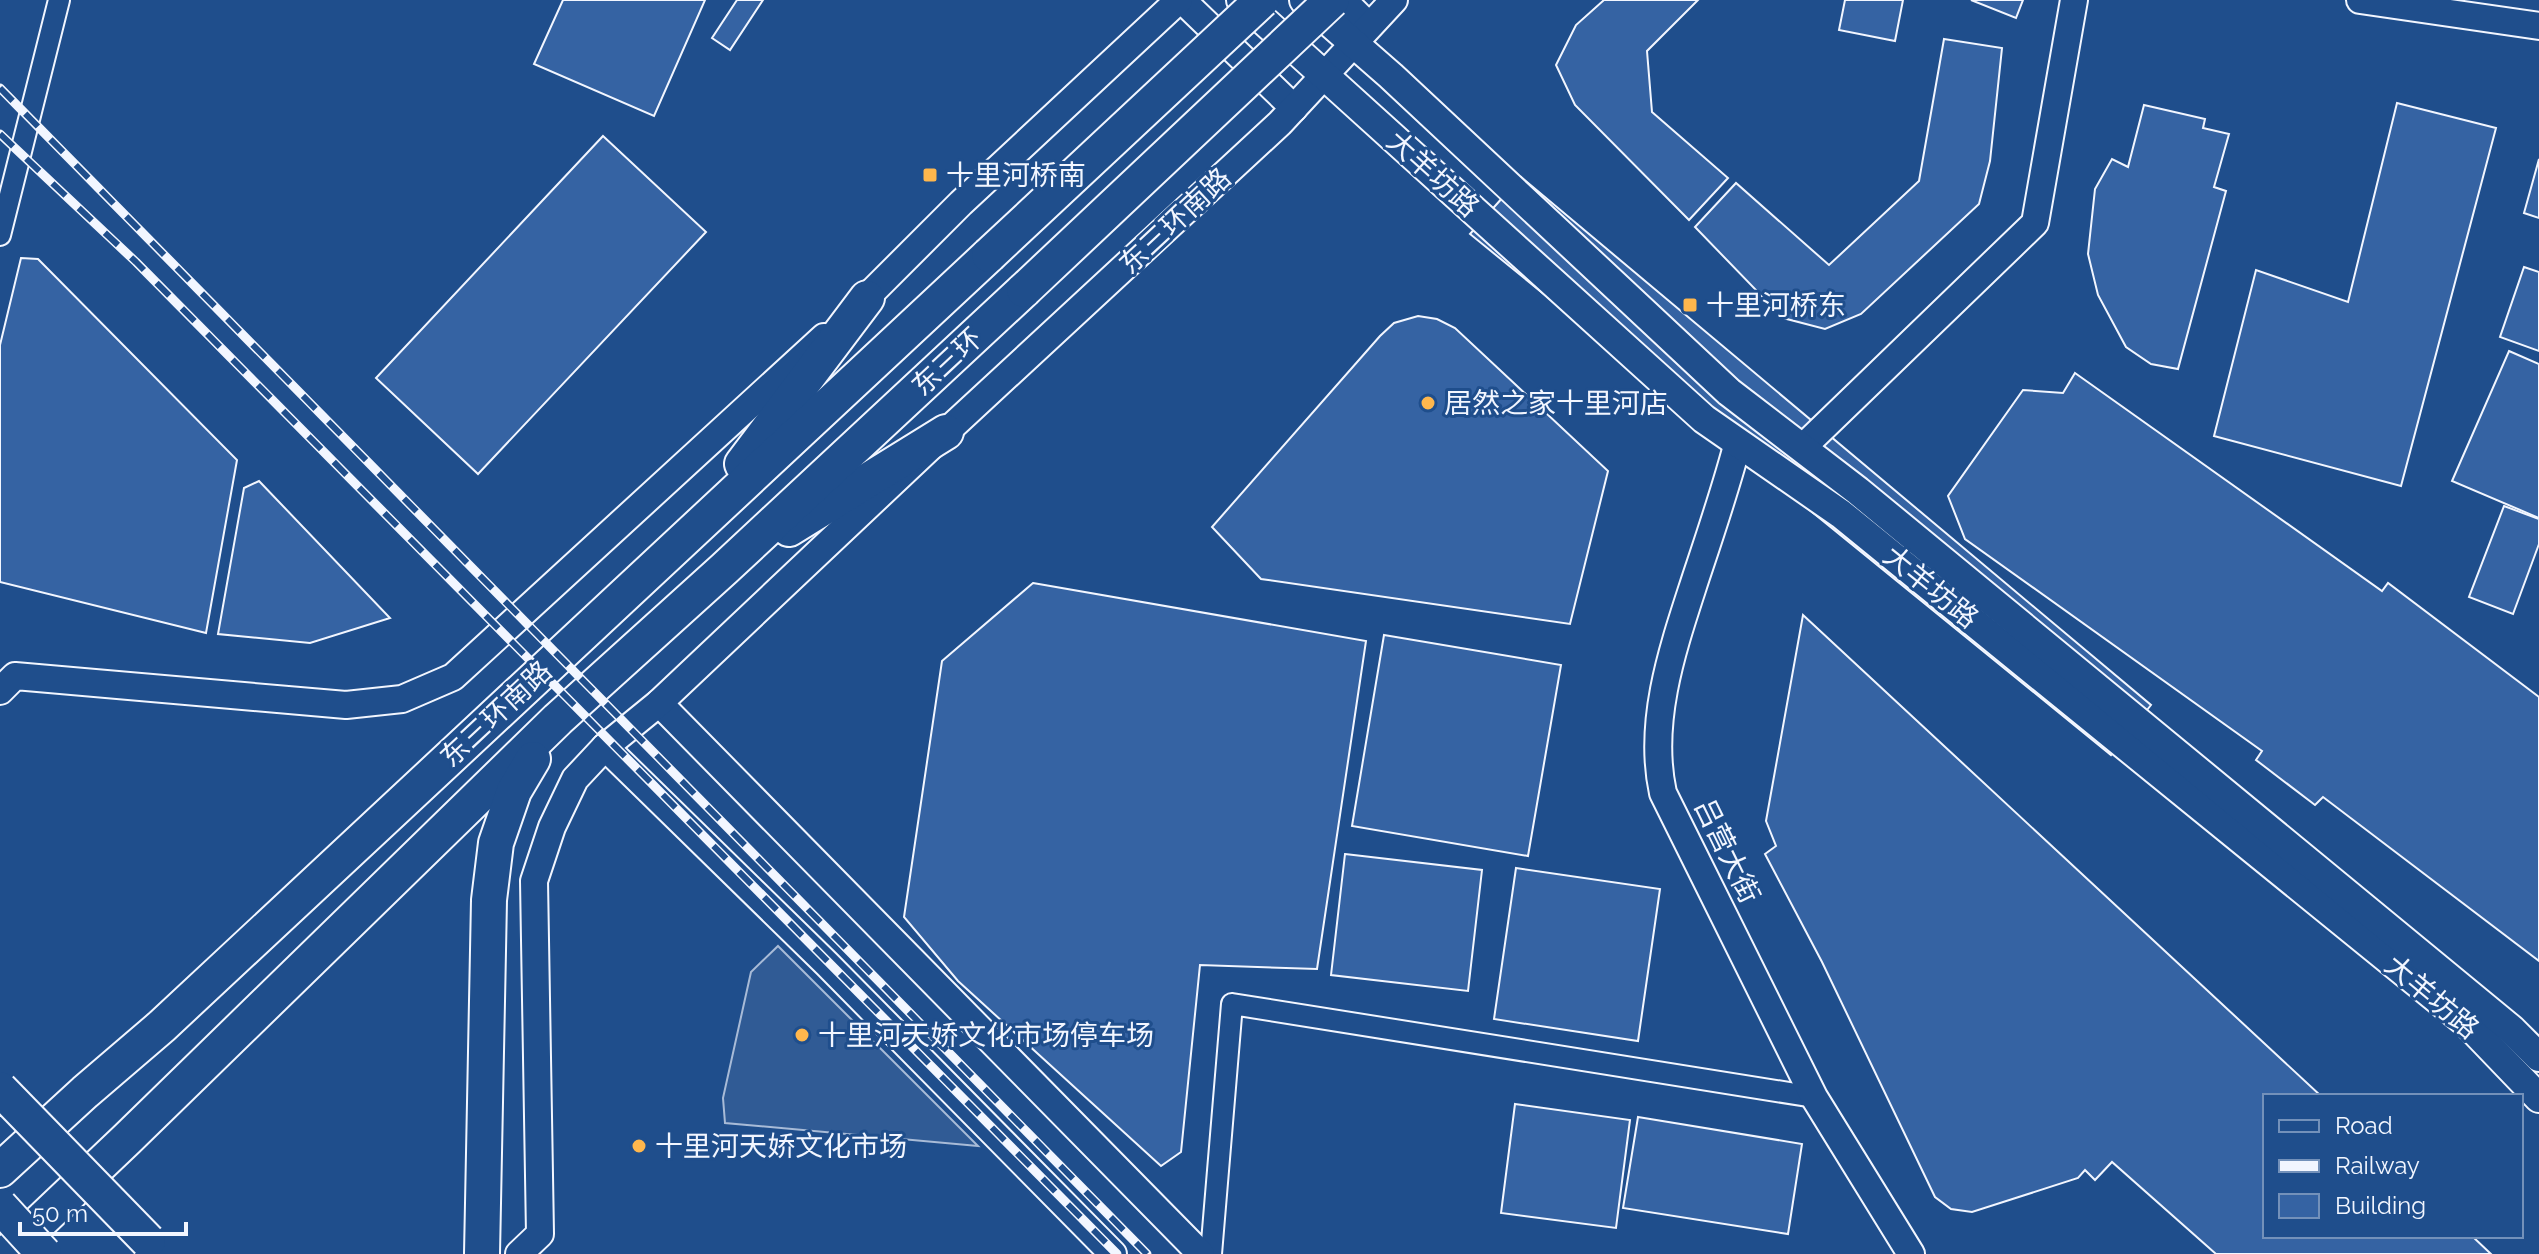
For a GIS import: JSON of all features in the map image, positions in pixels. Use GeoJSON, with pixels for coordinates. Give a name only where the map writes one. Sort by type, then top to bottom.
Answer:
{"type":"FeatureCollection","features":[{"type":"Feature","properties":{"kind":"highway","name":"东三环南路"},"geometry":{"type":"LineString","coordinates":[[0,1170],[162,1026],[1262,0]]}},
{"type":"Feature","properties":{"kind":"highway","name":"东三环"},"geometry":{"type":"LineString","coordinates":[[558,719],[724,569],[1332,0]]}},
{"type":"Feature","properties":{"kind":"highway"},"geometry":{"type":"LineString","coordinates":[[688,535],[867,298]]}},
{"type":"Feature","properties":{"kind":"highway"},"geometry":{"type":"LineString","coordinates":[[724,569],[946,432]]}},
{"type":"Feature","properties":{"kind":"highway"},"geometry":{"type":"LineString","coordinates":[[483,1242],[489,900],[496,843],[514,791],[558,719]]}},
{"type":"Feature","properties":{"kind":"highway","name":"东三环南路"},"geometry":{"type":"LineString","coordinates":[[6,1254],[558,719]]}},
{"type":"Feature","properties":{"kind":"highway"},"geometry":{"type":"LineString","coordinates":[[0,1089],[153,1248]]}},
{"type":"Feature","properties":{"kind":"highway"},"geometry":{"type":"LineString","coordinates":[[0,1206],[44,1254]]}},
{"type":"Feature","properties":{"kind":"main road","name":"大羊坊路"},"geometry":{"type":"LineString","coordinates":[[1241,0],[1704,419],[1841,514],[2467,1023],[2539,1098]]}},
{"type":"Feature","properties":{"kind":"main road","name":"大羊坊路"},"geometry":{"type":"LineString","coordinates":[[1304,0],[1361,34],[1729,392],[1858,491],[2499,1019],[2539,1057]]}},
{"type":"Feature","properties":{"kind":"street"},"geometry":{"type":"LineString","coordinates":[[0,235],[39,69],[59,0]]}},
{"type":"Feature","properties":{"kind":"street"},"geometry":{"type":"LineString","coordinates":[[0,691],[15,676],[346,705],[402,699],[453,677],[867,298],[961,203],[1180,0],[1294,108]]}},
{"type":"Feature","properties":{"kind":"street"},"geometry":{"type":"LineString","coordinates":[[1343,0],[1361,34]]}},
{"type":"Feature","properties":{"kind":"street","name":"东三环南路"},"geometry":{"type":"LineString","coordinates":[[519,1254],[540,1234],[534,881],[552,827],[575,779],[605,747],[659,703],[1280,123],[1394,0]]}},
{"type":"Feature","properties":{"kind":"street"},"geometry":{"type":"LineString","coordinates":[[1802,448],[2035,223],[2074,0]]}},
{"type":"Feature","properties":{"kind":"street"},"geometry":{"type":"LineString","coordinates":[[2360,0],[2539,26]]}},
{"type":"Feature","properties":{"kind":"street","name":"吕营大街"},"geometry":{"type":"LineString","coordinates":[[1738,442],[1672,649],[1659,727],[1658,772],[1663,793],[1814,1097],[1911,1254]]}},
{"type":"Feature","properties":{"kind":"street"},"geometry":{"type":"LineString","coordinates":[[659,703],[1201,1254]]}},
{"type":"Feature","properties":{"kind":"street"},"geometry":{"type":"LineString","coordinates":[[605,747],[827,964],[1113,1254]]}},
{"type":"Feature","properties":{"kind":"street"},"geometry":{"type":"LineString","coordinates":[[1211,1254],[1232,1004],[1814,1097]]}},
{"type":"Feature","properties":{"kind":"shaded area","name":"十里河天娇文化市场停车场"},"geometry":{"type":"Polygon","coordinates":[[[778,946],[978,1146],[725,1123],[723,1098],[751,972],[778,946]]]}},
{"type":"Feature","properties":{"kind":"building"},"geometry":{"type":"Polygon","coordinates":[[[563,0],[705,0],[654,116],[534,64],[563,0]]]}},
{"type":"Feature","properties":{"kind":"building"},"geometry":{"type":"Polygon","coordinates":[[[737,0],[763,0],[730,50],[712,38],[737,0]]]}},
{"type":"Feature","properties":{"kind":"building"},"geometry":{"type":"Polygon","coordinates":[[[1604,0],[1698,0],[1647,51],[1652,112],[1728,178],[1689,220],[1575,105],[1556,65],[1576,25],[1604,0]]]}},
{"type":"Feature","properties":{"kind":"building"},"geometry":{"type":"Polygon","coordinates":[[[1845,0],[1903,0],[1895,41],[1839,30],[1845,0]]]}},
{"type":"Feature","properties":{"kind":"building"},"geometry":{"type":"Polygon","coordinates":[[[1971,0],[2023,0],[2016,18],[1971,0]]]}},
{"type":"Feature","properties":{"kind":"building"},"geometry":{"type":"Polygon","coordinates":[[[1944,39],[2002,48],[1990,161],[1979,204],[1861,314],[1825,329],[1783,318],[1695,227],[1736,183],[1829,265],[1919,181],[1944,39]]]}},
{"type":"Feature","properties":{"kind":"building"},"geometry":{"type":"Polygon","coordinates":[[[2397,103],[2496,128],[2401,486],[2214,436],[2256,270],[2348,302],[2397,103]]]}},
{"type":"Feature","properties":{"kind":"building"},"geometry":{"type":"Polygon","coordinates":[[[2144,105],[2205,119],[2203,128],[2229,134],[2214,187],[2226,191],[2178,369],[2151,364],[2126,347],[2098,295],[2088,254],[2095,189],[2112,159],[2128,167],[2144,105]]]}},
{"type":"Feature","properties":{"kind":"building"},"geometry":{"type":"Polygon","coordinates":[[[603,136],[706,232],[478,474],[376,378],[603,136]]]}},
{"type":"Feature","properties":{"kind":"building"},"geometry":{"type":"Polygon","coordinates":[[[2539,159],[2539,218],[2524,213],[2539,159]]]}},
{"type":"Feature","properties":{"kind":"building"},"geometry":{"type":"Polygon","coordinates":[[[1521,177],[2151,705],[2111,755],[1470,234],[1521,177]]]}},
{"type":"Feature","properties":{"kind":"building"},"geometry":{"type":"Polygon","coordinates":[[[21,258],[38,259],[237,460],[206,633],[0,582],[0,345],[21,258]]]}},
{"type":"Feature","properties":{"kind":"building"},"geometry":{"type":"Polygon","coordinates":[[[2524,267],[2539,272],[2539,351],[2500,337],[2524,267]]]}},
{"type":"Feature","properties":{"kind":"building","name":"居然之家十里河店"},"geometry":{"type":"Polygon","coordinates":[[[1418,316],[1437,319],[1455,328],[1608,471],[1570,624],[1261,579],[1212,527],[1380,336],[1394,323],[1418,316]]]}},
{"type":"Feature","properties":{"kind":"building"},"geometry":{"type":"Polygon","coordinates":[[[2509,351],[2539,364],[2539,518],[2452,481],[2509,351]]]}},
{"type":"Feature","properties":{"kind":"building"},"geometry":{"type":"Polygon","coordinates":[[[2075,373],[2382,591],[2388,583],[2539,697],[2539,961],[2323,797],[2315,805],[2256,760],[2262,751],[1965,539],[1948,496],[2023,390],[2063,393],[2075,373]]]}},
{"type":"Feature","properties":{"kind":"building"},"geometry":{"type":"Polygon","coordinates":[[[259,481],[390,618],[310,643],[218,634],[244,488],[259,481]]]}},
{"type":"Feature","properties":{"kind":"building"},"geometry":{"type":"Polygon","coordinates":[[[2504,506],[2539,519],[2539,544],[2513,614],[2469,597],[2504,506]]]}},
{"type":"Feature","properties":{"kind":"building"},"geometry":{"type":"Polygon","coordinates":[[[1033,583],[1366,641],[1317,969],[1200,965],[1181,1152],[1161,1166],[958,981],[904,917],[942,661],[1033,583]]]}},
{"type":"Feature","properties":{"kind":"building"},"geometry":{"type":"Polygon","coordinates":[[[1803,615],[2319,1094],[2263,1094],[2263,1238],[2474,1238],[2491,1254],[2216,1254],[2112,1162],[2095,1180],[2085,1170],[2078,1178],[1972,1212],[1951,1209],[1935,1197],[1822,962],[1765,854],[1776,846],[1766,821],[1803,615]]]}},
{"type":"Feature","properties":{"kind":"building"},"geometry":{"type":"Polygon","coordinates":[[[1384,635],[1561,665],[1528,856],[1352,826],[1384,635]]]}},
{"type":"Feature","properties":{"kind":"building"},"geometry":{"type":"Polygon","coordinates":[[[1345,854],[1482,870],[1468,991],[1331,975],[1345,854]]]}},
{"type":"Feature","properties":{"kind":"building"},"geometry":{"type":"Polygon","coordinates":[[[1516,868],[1660,889],[1638,1041],[1494,1019],[1516,868]]]}},
{"type":"Feature","properties":{"kind":"building"},"geometry":{"type":"Polygon","coordinates":[[[1515,1104],[1630,1120],[1616,1228],[1501,1213],[1515,1104]]]}},
{"type":"Feature","properties":{"kind":"building"},"geometry":{"type":"Polygon","coordinates":[[[1638,1117],[1802,1144],[1788,1234],[1623,1208],[1638,1117]]]}},
{"type":"Feature","properties":{"kind":"railway"},"geometry":{"type":"LineString","coordinates":[[0,88],[1147,1254]]}},
{"type":"Feature","properties":{"kind":"railway"},"geometry":{"type":"LineString","coordinates":[[0,134],[136,262],[1117,1254]]}},
{"type":"Feature","properties":{"kind":"place","name":"十里河桥南"},"geometry":{"type":"Point","coordinates":[930,175]}},
{"type":"Feature","properties":{"kind":"place","name":"十里河桥东"},"geometry":{"type":"Point","coordinates":[1690,305]}},
{"type":"Feature","properties":{"kind":"place","name":"居然之家十里河店"},"geometry":{"type":"Point","coordinates":[1428,403]}},
{"type":"Feature","properties":{"kind":"place","name":"十里河天娇文化市场停车场"},"geometry":{"type":"Point","coordinates":[802,1035]}},
{"type":"Feature","properties":{"kind":"place","name":"十里河天娇文化市场"},"geometry":{"type":"Point","coordinates":[639,1146]}}]}
